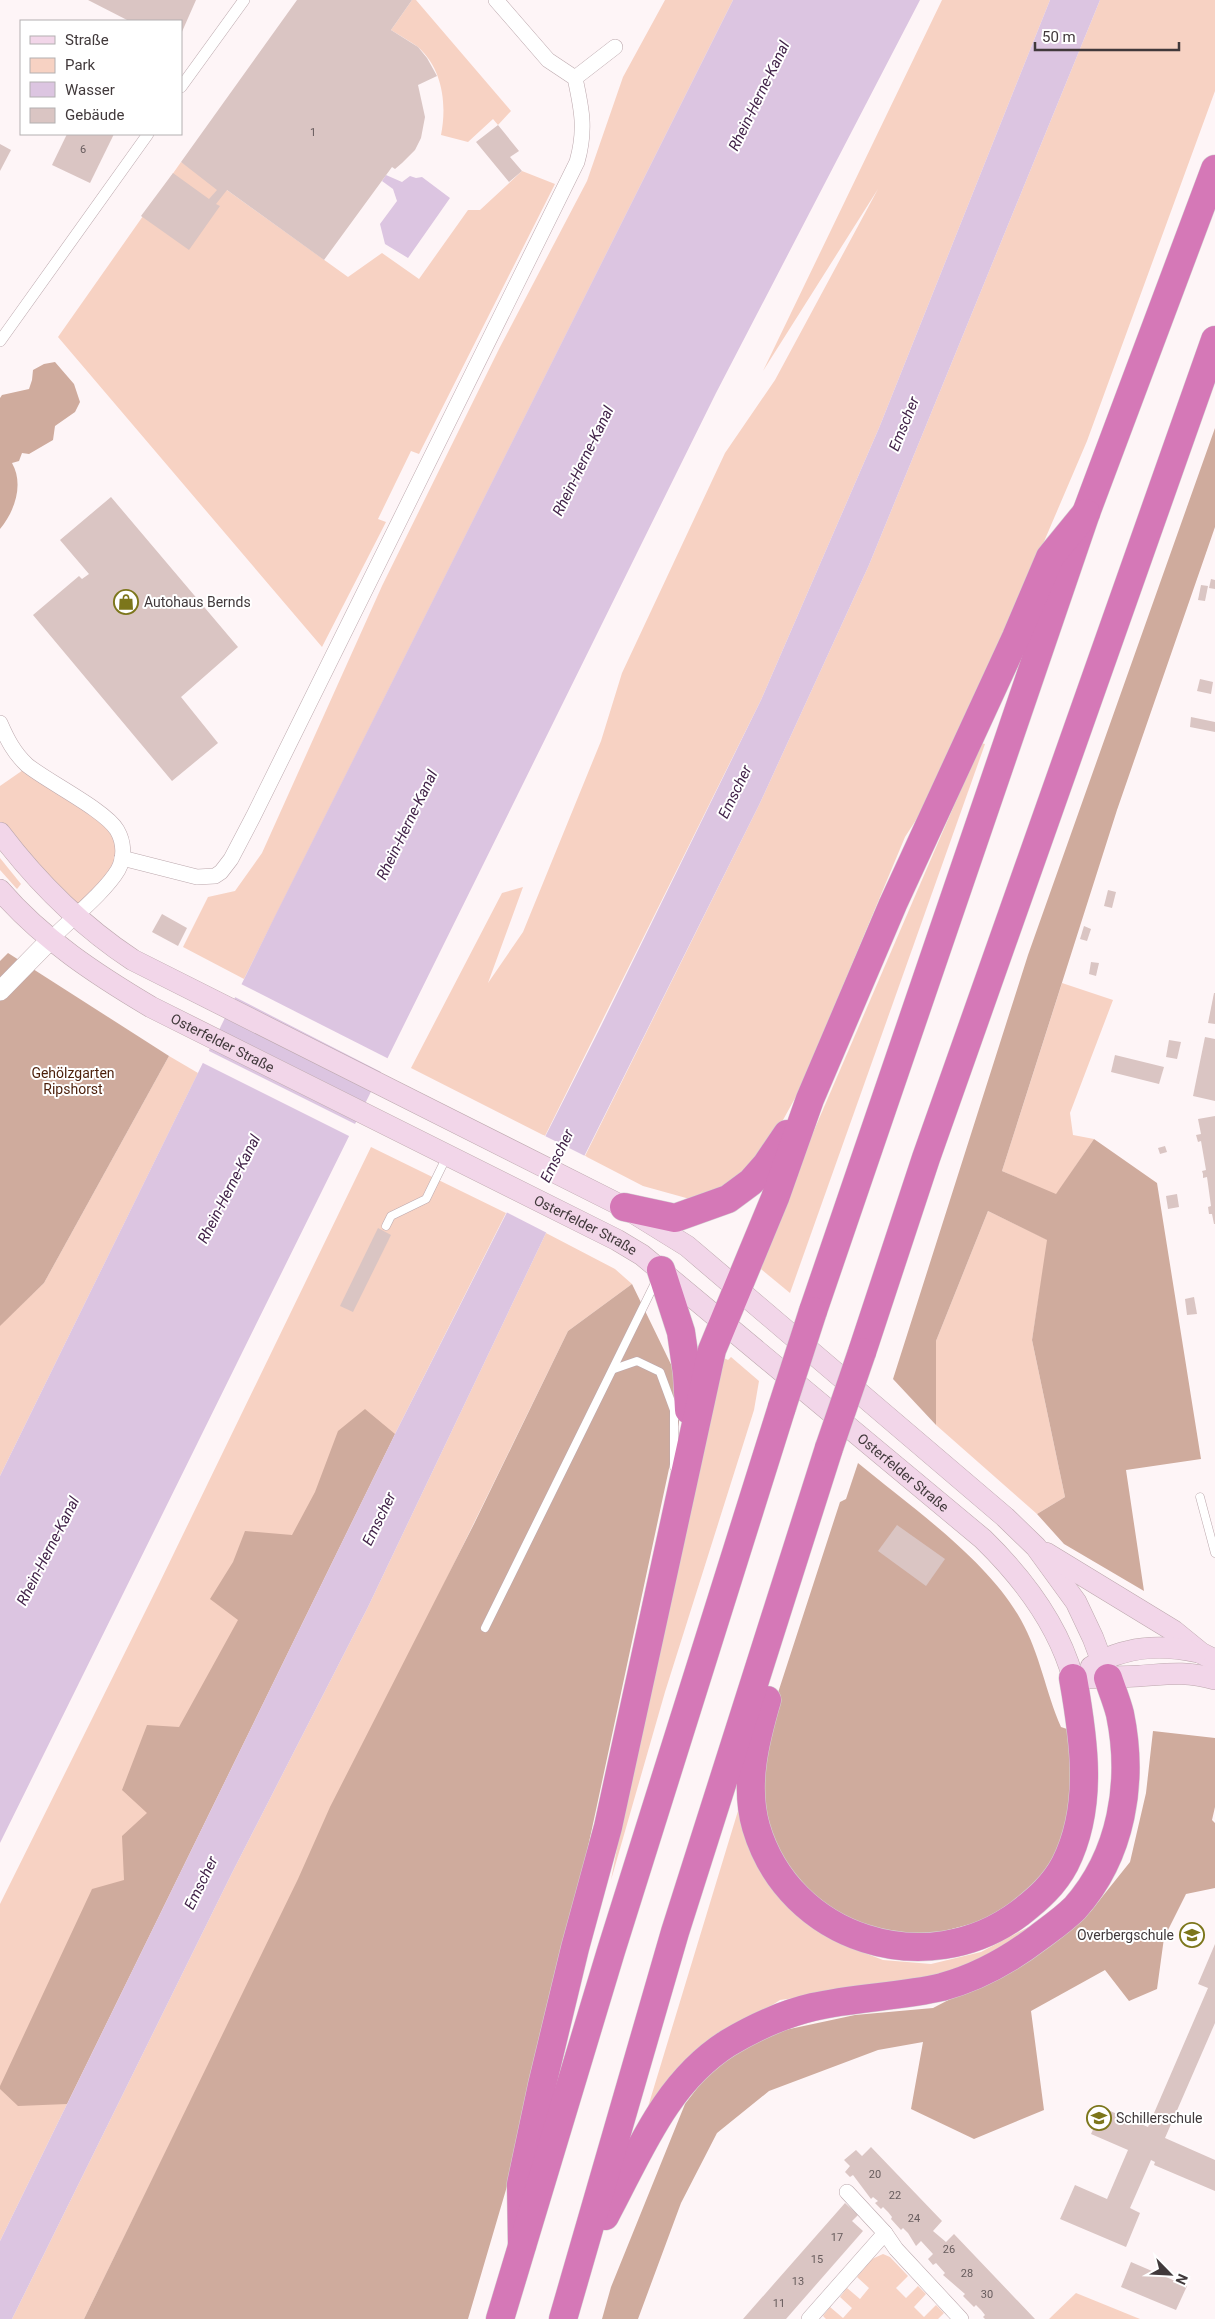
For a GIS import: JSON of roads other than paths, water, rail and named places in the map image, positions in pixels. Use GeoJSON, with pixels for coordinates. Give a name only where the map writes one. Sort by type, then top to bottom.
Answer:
{"type":"FeatureCollection","features":[{"type":"Feature","properties":{"kind":"highway"},"geometry":{"type":"LineString","coordinates":[[500,2319],[688,1703],[813,1311],[1086,513],[1215,169]]}},
{"type":"Feature","properties":{"kind":"highway"},"geometry":{"type":"LineString","coordinates":[[563,2319],[678,1922],[829,1448],[926,1158],[1215,340]]}},
{"type":"Feature","properties":{"kind":"highway"},"geometry":{"type":"LineString","coordinates":[[522,2245],[521,2184],[563,1995],[608,1827],[712,1350],[775,1198],[810,1099],[894,904],[1016,637],[1050,557],[1086,513]]}},
{"type":"Feature","properties":{"kind":"highway"},"geometry":{"type":"LineString","coordinates":[[617,1203],[675,1218],[728,1199],[751,1182],[766,1165],[810,1099]]}},
{"type":"Feature","properties":{"kind":"highway"},"geometry":{"type":"LineString","coordinates":[[661,1270],[669,1301],[681,1332],[687,1374],[690,1452]]}},
{"type":"Feature","properties":{"kind":"highway"},"geometry":{"type":"LineString","coordinates":[[774,1618],[779,1657],[758,1730],[752,1776],[753,1810],[762,1842],[784,1881],[814,1911],[842,1929],[888,1945],[910,1948],[938,1947],[971,1940],[1009,1922],[1038,1900],[1059,1875],[1066,1863],[1077,1830],[1084,1789],[1084,1754],[1073,1678]]}},
{"type":"Feature","properties":{"kind":"highway"},"geometry":{"type":"LineString","coordinates":[[577,2270],[659,2113],[687,2078],[726,2045],[762,2025],[805,2010],[831,2004],[919,1992],[968,1979],[992,1969],[1017,1954],[1074,1909],[1101,1872],[1112,1849],[1124,1797],[1125,1756],[1120,1713],[1104,1669]]}},
{"type":"Feature","properties":{"kind":"main road"},"geometry":{"type":"LineString","coordinates":[[0,833],[20,859],[74,916],[133,960],[617,1203],[687,1246],[962,1479],[1036,1547],[1174,1631],[1208,1656]]}},
{"type":"Feature","properties":{"kind":"main road","name":"Osterfelder Straße"},"geometry":{"type":"LineString","coordinates":[[0,890],[51,939],[116,986],[188,1026],[595,1229],[630,1248],[661,1270],[988,1543],[1042,1609],[1068,1660],[1073,1678]]}},
{"type":"Feature","properties":{"kind":"main road"},"geometry":{"type":"LineString","coordinates":[[1036,1547],[1076,1602],[1104,1669]]}},
{"type":"Feature","properties":{"kind":"main road"},"geometry":{"type":"LineString","coordinates":[[1104,1669],[1117,1654],[1147,1648],[1174,1647],[1208,1656]]}},
{"type":"Feature","properties":{"kind":"main road"},"geometry":{"type":"LineString","coordinates":[[1073,1678],[1104,1669],[1194,1674],[1215,1680]]}},
{"type":"Feature","properties":{"kind":"street"},"geometry":{"type":"LineString","coordinates":[[182,86],[244,0]]}},
{"type":"Feature","properties":{"kind":"street"},"geometry":{"type":"LineString","coordinates":[[122,858],[180,873],[207,877],[215,876],[222,872],[231,859],[568,179],[581,147],[583,114],[575,78],[548,60],[496,0]]}},
{"type":"Feature","properties":{"kind":"street"},"geometry":{"type":"LineString","coordinates":[[575,78],[615,48]]}},
{"type":"Feature","properties":{"kind":"street"},"geometry":{"type":"LineString","coordinates":[[0,341],[147,135]]}},
{"type":"Feature","properties":{"kind":"street"},"geometry":{"type":"LineString","coordinates":[[0,723],[15,752],[28,766],[112,824],[122,844],[122,858],[117,870],[0,991]]}},
{"type":"Feature","properties":{"kind":"street"},"geometry":{"type":"LineString","coordinates":[[847,2192],[885,2233],[896,2249],[961,2319]]}},
{"type":"Feature","properties":{"kind":"street"},"geometry":{"type":"LineString","coordinates":[[808,2319],[885,2233]]}},
{"type":"Feature","properties":{"kind":"lane"},"geometry":{"type":"LineString","coordinates":[[386,1226],[391,1216],[426,1199],[447,1155]]}},
{"type":"Feature","properties":{"kind":"lane"},"geometry":{"type":"LineString","coordinates":[[485,1628],[661,1270]]}},
{"type":"Feature","properties":{"kind":"lane"},"geometry":{"type":"LineString","coordinates":[[614,1369],[637,1361],[660,1372],[674,1410],[674,1467],[672,1476]]}},
{"type":"Feature","properties":{"kind":"lane"},"geometry":{"type":"LineString","coordinates":[[1200,1497],[1215,1553]]}},
{"type":"Feature","properties":{"kind":"lane"},"geometry":{"type":"LineString","coordinates":[[643,1671],[651,1586]]}},
{"type":"Feature","properties":{"kind":"water","name":"Rhein-Herne-Kanal"},"geometry":{"type":"Polygon","coordinates":[[[733,0],[920,0],[716,393],[0,1843],[0,1476],[274,918],[733,0]]]}},
{"type":"Feature","properties":{"kind":"water","name":"Emscher"},"geometry":{"type":"Polygon","coordinates":[[[1050,0],[1100,0],[869,565],[760,803],[546,1233],[368,1607],[232,1873],[12,2319],[0,2319],[0,2241],[395,1434],[601,1026],[761,700],[879,428],[1050,0]]]}},
{"type":"Feature","properties":{"kind":"water"},"geometry":{"type":"Polygon","coordinates":[[[386,175],[402,182],[410,176],[422,177],[450,198],[408,258],[385,244],[380,224],[397,201],[393,189],[382,181],[386,175]]]}},
{"type":"Feature","properties":{"kind":"place","name":"Autohaus Bernds"},"geometry":{"type":"Point","coordinates":[126,602]}},
{"type":"Feature","properties":{"kind":"place","name":"Overbergschule"},"geometry":{"type":"Point","coordinates":[1192,1935]}},
{"type":"Feature","properties":{"kind":"place","name":"Schillerschule"},"geometry":{"type":"Point","coordinates":[1099,2118]}},
{"type":"Feature","properties":{"kind":"park label","name":"Gehölzgarten Ripshorst"},"geometry":{"type":"Point","coordinates":[73,1082]}}]}
